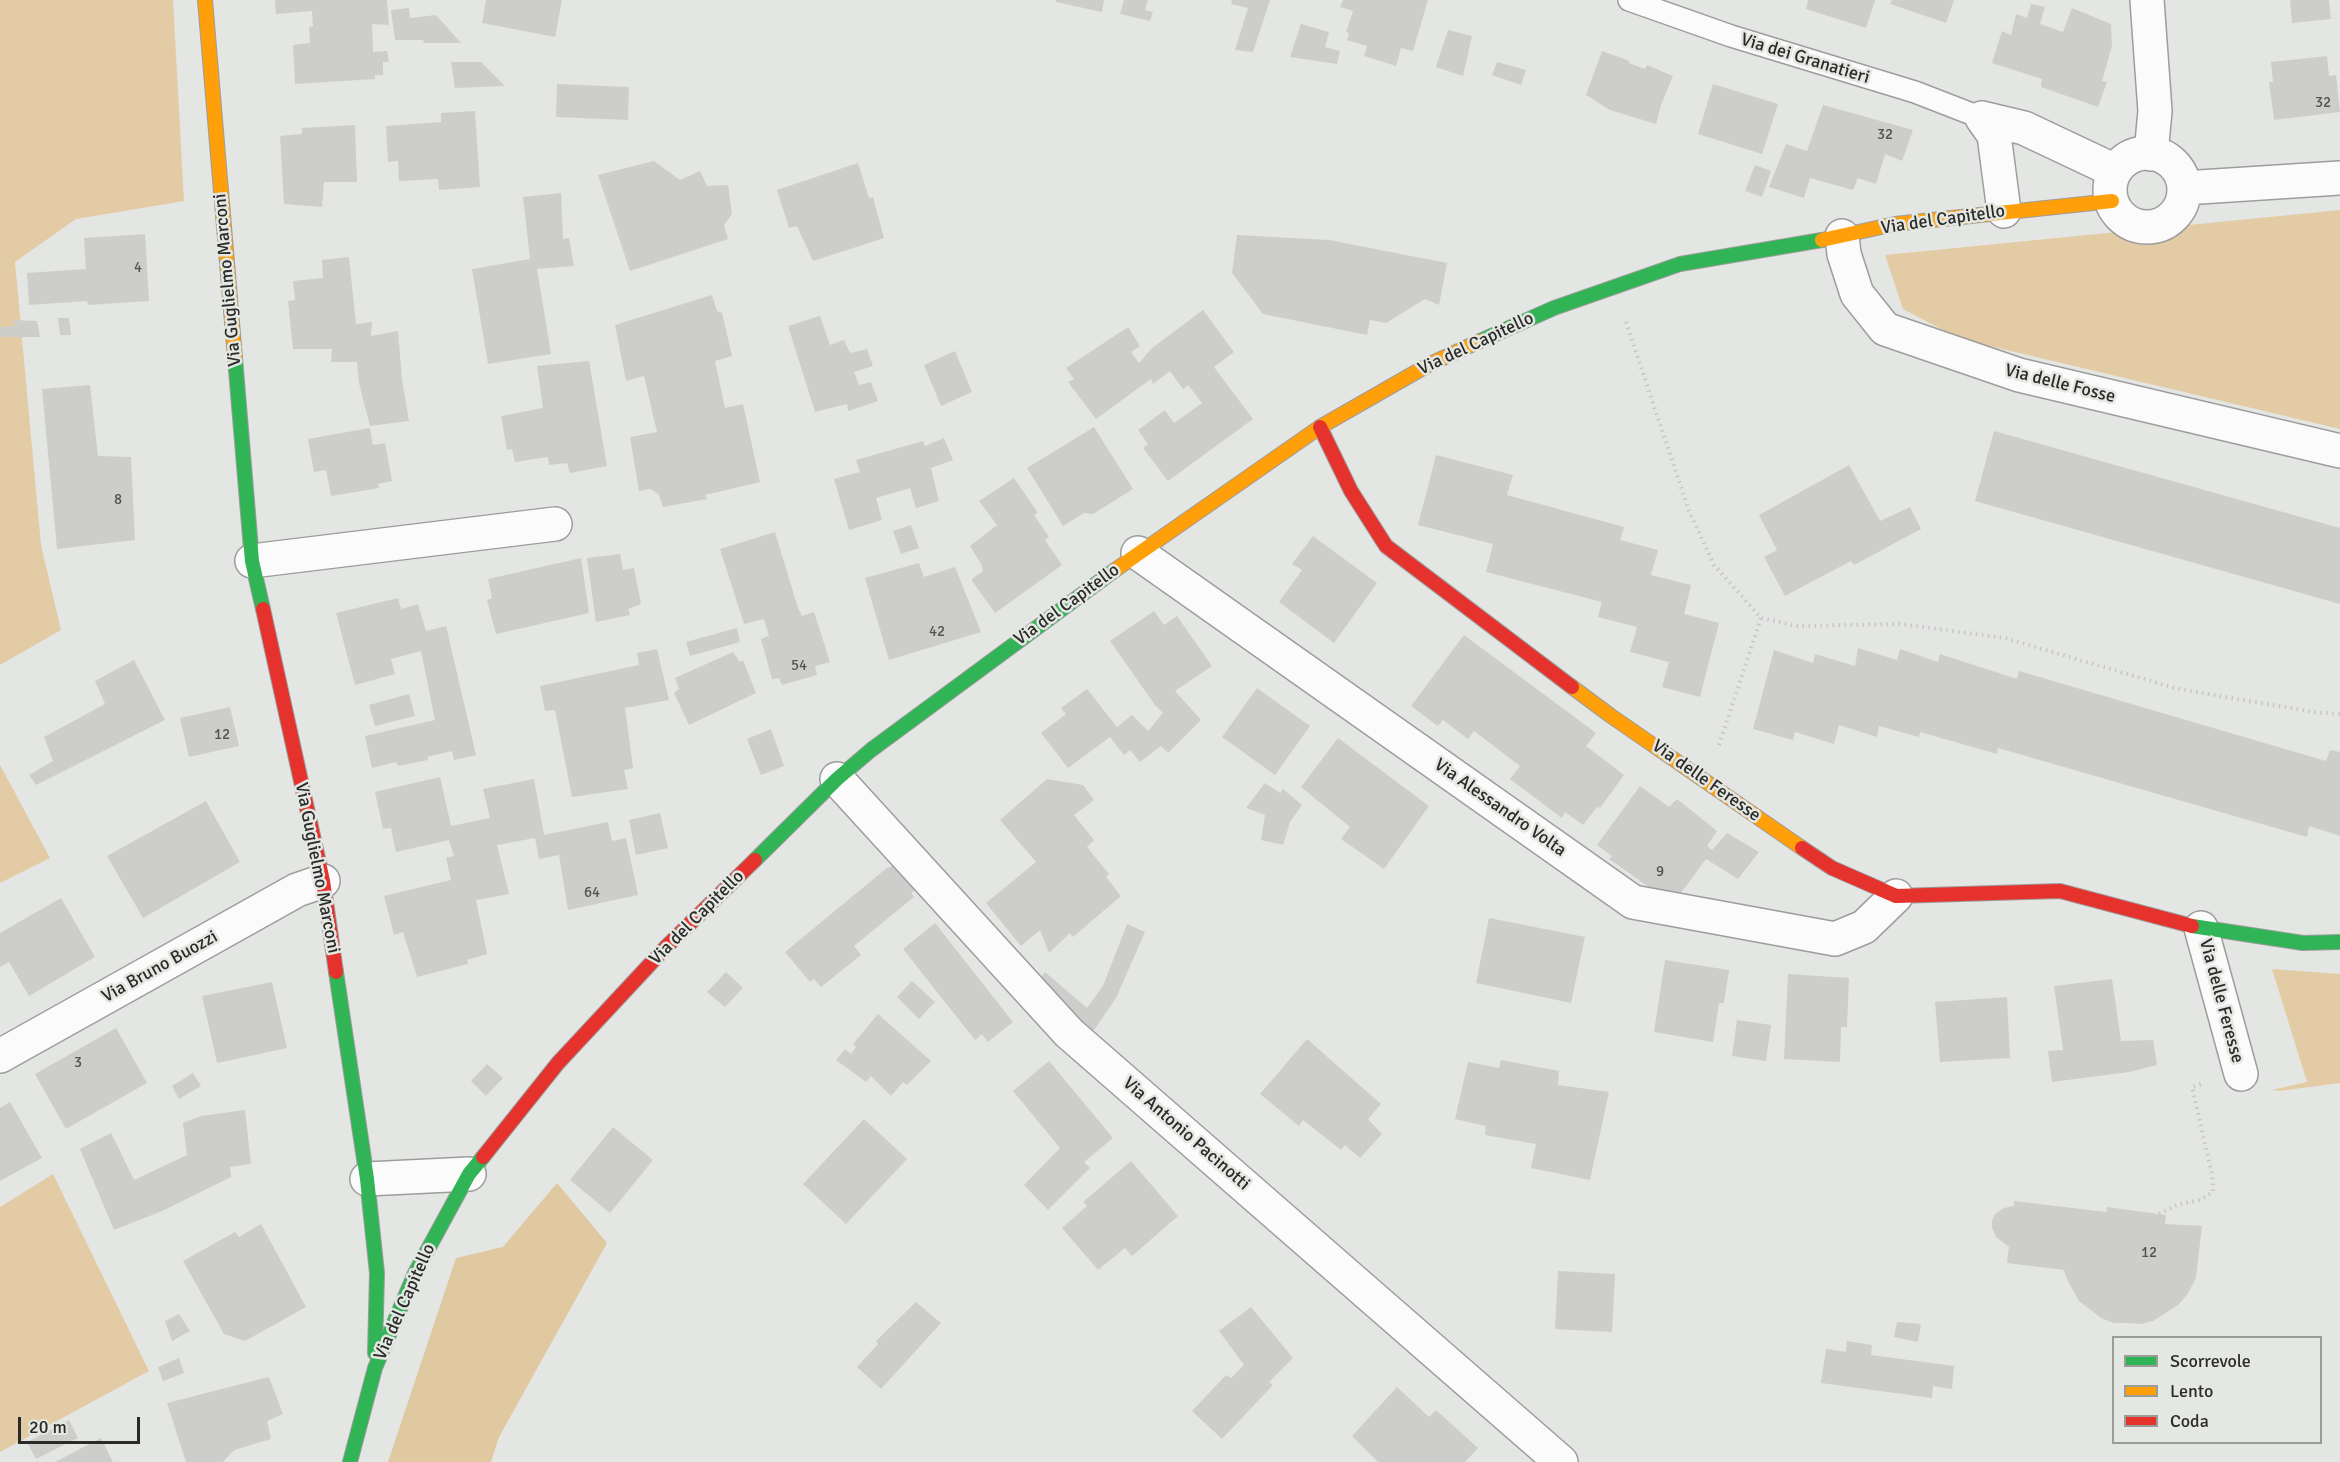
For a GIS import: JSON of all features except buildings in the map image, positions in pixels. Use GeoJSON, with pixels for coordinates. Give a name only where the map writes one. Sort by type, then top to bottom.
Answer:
{"type":"FeatureCollection","features":[{"type":"Feature","properties":{"kind":"street","name":"Via Guglielmo Marconi"},"geometry":{"type":"LineString","coordinates":[[205,0],[252,561],[323,881],[367,1179],[377,1274],[375,1368]]}},
{"type":"Feature","properties":{"kind":"street"},"geometry":{"type":"LineString","coordinates":[[2147,0],[2155,111],[2151,154]]}},
{"type":"Feature","properties":{"kind":"street"},"geometry":{"type":"LineString","coordinates":[[1982,118],[1994,135],[2004,211]]}},
{"type":"Feature","properties":{"kind":"street","name":"Via dei Granatieri"},"geometry":{"type":"LineString","coordinates":[[1982,118],[2024,128],[2114,186]]}},
{"type":"Feature","properties":{"kind":"street"},"geometry":{"type":"LineString","coordinates":[[2141,153],[2151,154],[2168,159],[2179,172],[2184,188],[2182,204],[2174,217],[2161,225],[2146,228],[2132,224],[2119,215],[2114,186],[2122,163],[2141,153]]}},
{"type":"Feature","properties":{"kind":"street"},"geometry":{"type":"LineString","coordinates":[[2184,188],[2340,178]]}},
{"type":"Feature","properties":{"kind":"street","name":"Via del Capitello"},"geometry":{"type":"LineString","coordinates":[[350,1462],[375,1368],[415,1273],[469,1174],[558,1062],[666,947],[837,779],[871,750],[1138,552],[1320,427],[1430,363],[1554,308],[1680,264],[1842,236],[1895,224],[2004,211],[2114,186]]}},
{"type":"Feature","properties":{"kind":"street","name":"Via delle Fosse"},"geometry":{"type":"LineString","coordinates":[[1842,236],[1844,254],[1857,294],[1885,328],[2019,375],[2340,451]]}},
{"type":"Feature","properties":{"kind":"street","name":"Via delle Feresse"},"geometry":{"type":"LineString","coordinates":[[1320,427],[1351,491],[1386,546],[1611,716],[1832,868],[1896,896],[2060,891],[2201,928],[2303,943],[2340,942]]}},
{"type":"Feature","properties":{"kind":"street"},"geometry":{"type":"LineString","coordinates":[[252,561],[555,524]]}},
{"type":"Feature","properties":{"kind":"street","name":"Via Alessandro Volta"},"geometry":{"type":"LineString","coordinates":[[1138,552],[1633,902],[1835,939],[1864,927],[1896,896]]}},
{"type":"Feature","properties":{"kind":"street","name":"Via Antonio Pacinotti"},"geometry":{"type":"LineString","coordinates":[[837,779],[1069,1033],[1561,1462]]}},
{"type":"Feature","properties":{"kind":"street","name":"Via Bruno Buozzi"},"geometry":{"type":"LineString","coordinates":[[0,1056],[297,890],[323,881]]}},
{"type":"Feature","properties":{"kind":"street","name":"Via delle Feresse"},"geometry":{"type":"LineString","coordinates":[[2201,928],[2241,1074]]}},
{"type":"Feature","properties":{"kind":"street"},"geometry":{"type":"LineString","coordinates":[[367,1179],[469,1174]]}},
{"type":"Feature","properties":{"kind":"lane","name":"Via dei Granatieri"},"geometry":{"type":"LineString","coordinates":[[1629,0],[1731,36],[1915,92],[1982,118]]}},
{"type":"Feature","properties":{"kind":"path"},"geometry":{"type":"LineString","coordinates":[[1614,287],[1689,510],[1714,565],[1761,618],[1798,626],[1900,624],[2005,638],[2178,689],[2314,712],[2340,714]]}},
{"type":"Feature","properties":{"kind":"path"},"geometry":{"type":"LineString","coordinates":[[1707,782],[1761,618]]}},
{"type":"Feature","properties":{"kind":"path"},"geometry":{"type":"LineString","coordinates":[[2158,1214],[2179,1204],[2200,1200],[2213,1192],[2212,1174],[2192,1087],[2241,1074]]}},
{"type":"Feature","properties":{"kind":"shaded area"},"geometry":{"type":"Polygon","coordinates":[[[0,0],[173,0],[184,201],[76,219],[15,262],[41,545],[61,630],[0,665],[0,0]]]}},
{"type":"Feature","properties":{"kind":"shaded area"},"geometry":{"type":"Polygon","coordinates":[[[2340,210],[2340,429],[1960,339],[1903,309],[1885,255],[2340,210]]]}},
{"type":"Feature","properties":{"kind":"shaded area"},"geometry":{"type":"Polygon","coordinates":[[[0,765],[50,858],[0,883],[0,765]]]}},
{"type":"Feature","properties":{"kind":"shaded area"},"geometry":{"type":"Polygon","coordinates":[[[2272,969],[2340,974],[2340,1083],[2272,1090],[2307,1082],[2272,969]]]}},
{"type":"Feature","properties":{"kind":"shaded area"},"geometry":{"type":"Polygon","coordinates":[[[53,1174],[149,1371],[0,1452],[0,1207],[53,1174]]]}},
{"type":"Feature","properties":{"kind":"shaded area"},"geometry":{"type":"Polygon","coordinates":[[[557,1183],[607,1243],[499,1437],[491,1462],[388,1462],[456,1258],[503,1247],[557,1183]]]}},
{"type":"Feature","properties":{"kind":"traffic: fast"},"geometry":{"type":"LineString","coordinates":[[1480,341],[1554,308],[1680,264],[1822,240]]}},
{"type":"Feature","properties":{"kind":"traffic: fast"},"geometry":{"type":"LineString","coordinates":[[235,358],[252,561],[263,609]]}},
{"type":"Feature","properties":{"kind":"traffic: fast"},"geometry":{"type":"LineString","coordinates":[[755,860],[837,779],[871,750],[1115,570]]}},
{"type":"Feature","properties":{"kind":"traffic: fast"},"geometry":{"type":"LineString","coordinates":[[2192,926],[2303,943],[2340,942]]}},
{"type":"Feature","properties":{"kind":"traffic: fast"},"geometry":{"type":"LineString","coordinates":[[336,972],[367,1179],[377,1273],[375,1353]]}},
{"type":"Feature","properties":{"kind":"traffic: fast"},"geometry":{"type":"LineString","coordinates":[[350,1462],[375,1368],[415,1273],[469,1174],[483,1157]]}},
{"type":"Feature","properties":{"kind":"traffic: slow"},"geometry":{"type":"LineString","coordinates":[[205,0],[235,358]]}},
{"type":"Feature","properties":{"kind":"traffic: slow"},"geometry":{"type":"LineString","coordinates":[[1822,240],[1895,224],[2112,201]]}},
{"type":"Feature","properties":{"kind":"traffic: slow"},"geometry":{"type":"LineString","coordinates":[[1115,570],[1320,427],[1430,364],[1480,341]]}},
{"type":"Feature","properties":{"kind":"traffic: slow"},"geometry":{"type":"LineString","coordinates":[[1572,687],[1802,848]]}},
{"type":"Feature","properties":{"kind":"traffic: jam"},"geometry":{"type":"LineString","coordinates":[[1320,427],[1351,491],[1386,546],[1572,687]]}},
{"type":"Feature","properties":{"kind":"traffic: jam"},"geometry":{"type":"LineString","coordinates":[[263,609],[323,881],[336,972]]}},
{"type":"Feature","properties":{"kind":"traffic: jam"},"geometry":{"type":"LineString","coordinates":[[1802,848],[1832,868],[1896,896],[2060,891],[2192,926]]}},
{"type":"Feature","properties":{"kind":"traffic: jam"},"geometry":{"type":"LineString","coordinates":[[483,1157],[558,1063],[666,947],[755,860]]}}]}
